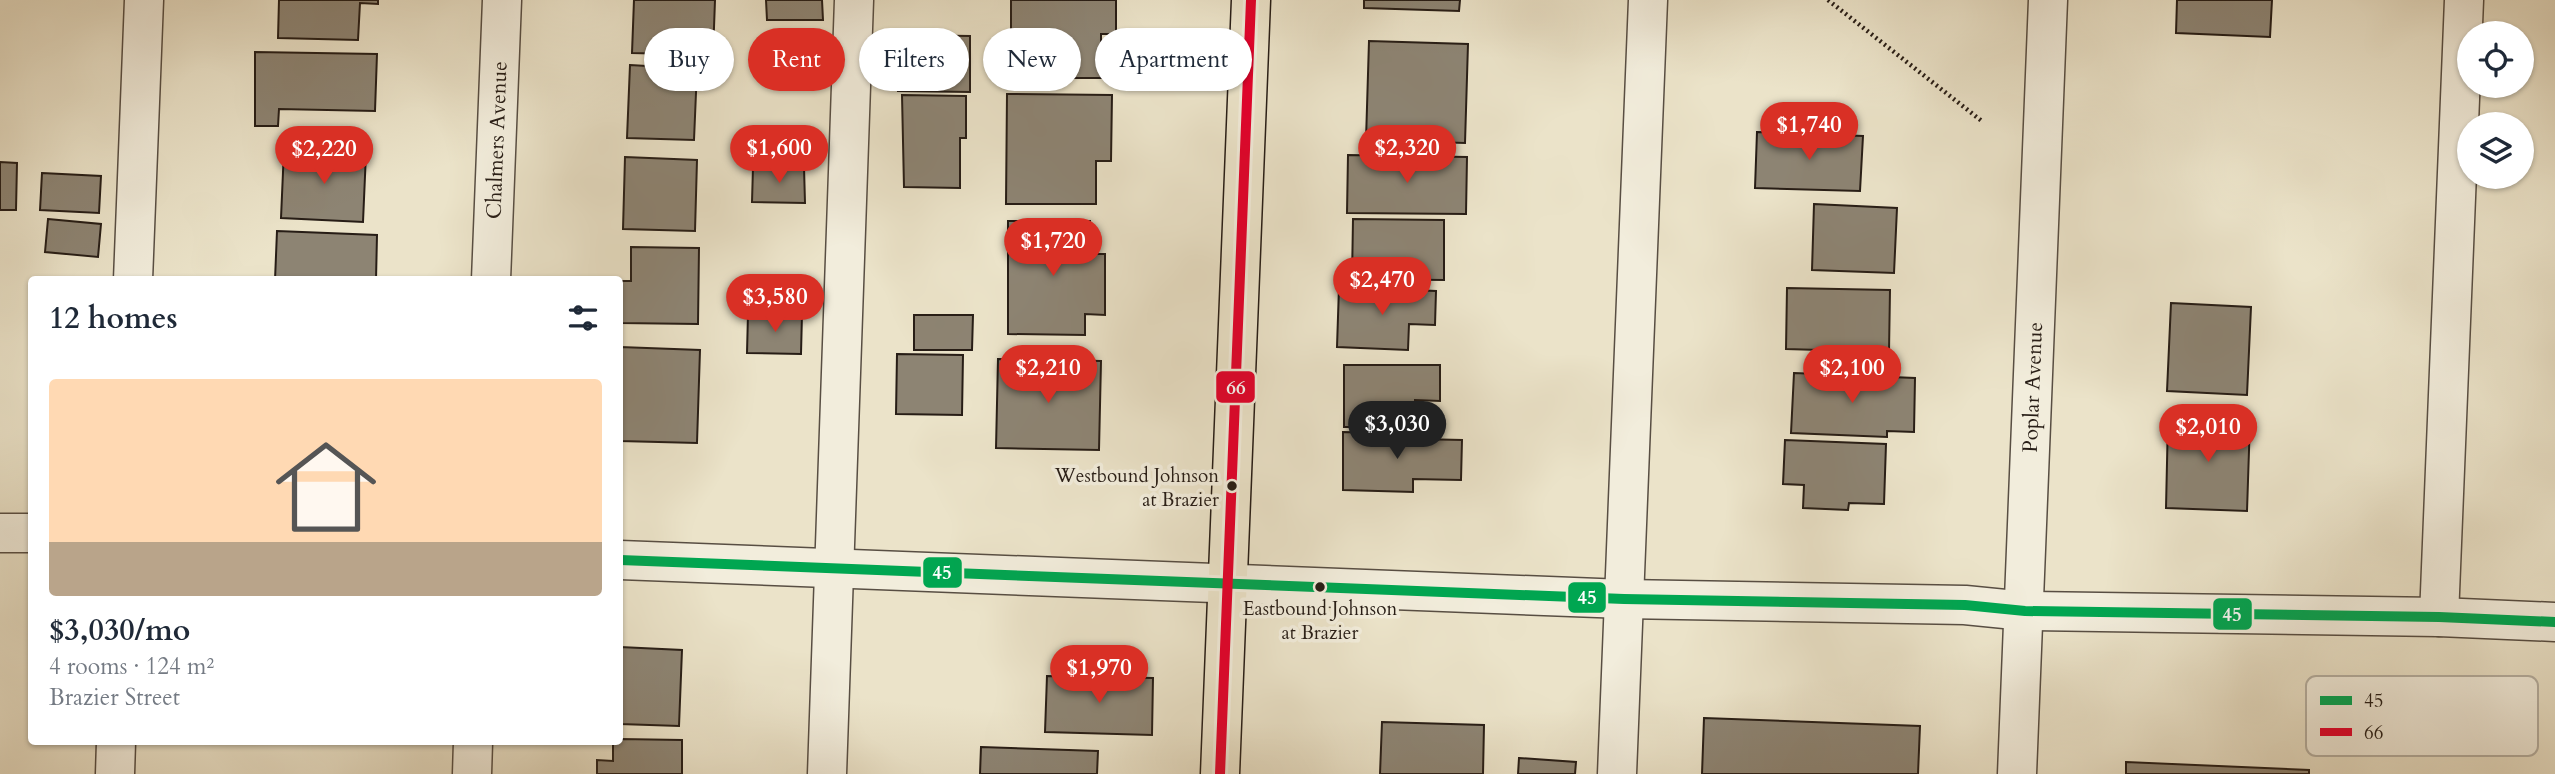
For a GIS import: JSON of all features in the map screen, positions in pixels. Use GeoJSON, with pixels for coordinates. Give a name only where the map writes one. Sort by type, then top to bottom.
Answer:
{"type":"FeatureCollection","features":[{"type":"Feature","properties":{"kind":"main road"},"geometry":{"type":"LineString","coordinates":[[1220,774],[1251,0]]}},
{"type":"Feature","properties":{"kind":"street"},"geometry":{"type":"LineString","coordinates":[[133,276],[144,0]]}},
{"type":"Feature","properties":{"kind":"street","name":"Chalmers Avenue"},"geometry":{"type":"LineString","coordinates":[[491,276],[502,0]]}},
{"type":"Feature","properties":{"kind":"street"},"geometry":{"type":"LineString","coordinates":[[827,774],[832,569],[854,0]]}},
{"type":"Feature","properties":{"kind":"street"},"geometry":{"type":"LineString","coordinates":[[1617,774],[1648,0]]}},
{"type":"Feature","properties":{"kind":"street","name":"Poplar Avenue"},"geometry":{"type":"LineString","coordinates":[[2017,774],[2048,0]]}},
{"type":"Feature","properties":{"kind":"street"},"geometry":{"type":"LineString","coordinates":[[2439,617],[2464,0]]}},
{"type":"Feature","properties":{"kind":"street"},"geometry":{"type":"LineString","coordinates":[[0,533],[28,533]]}},
{"type":"Feature","properties":{"kind":"street"},"geometry":{"type":"LineString","coordinates":[[623,560],[1624,599],[1965,605],[2025,611],[2439,617],[2555,622]]}},
{"type":"Feature","properties":{"kind":"street"},"geometry":{"type":"LineString","coordinates":[[115,774],[116,745]]}},
{"type":"Feature","properties":{"kind":"street"},"geometry":{"type":"LineString","coordinates":[[472,774],[473,745]]}},
{"type":"Feature","properties":{"kind":"path"},"geometry":{"type":"LineString","coordinates":[[1828,0],[1983,122]]}},
{"type":"Feature","properties":{"kind":"building"},"geometry":{"type":"Polygon","coordinates":[[[279,0],[378,0],[378,4],[360,3],[358,40],[278,38],[279,0]]]}},
{"type":"Feature","properties":{"kind":"building"},"geometry":{"type":"Polygon","coordinates":[[[634,0],[715,0],[714,28],[644,28],[644,53],[632,53],[634,0]]]}},
{"type":"Feature","properties":{"kind":"building"},"geometry":{"type":"Polygon","coordinates":[[[766,0],[822,0],[823,20],[767,20],[766,0]]]}},
{"type":"Feature","properties":{"kind":"building"},"geometry":{"type":"Polygon","coordinates":[[[1011,0],[1116,0],[1116,28],[1095,28],[1095,78],[1081,78],[1081,28],[1011,28],[1011,0]]]}},
{"type":"Feature","properties":{"kind":"building"},"geometry":{"type":"Polygon","coordinates":[[[1364,0],[1460,0],[1459,11],[1364,8],[1364,0]]]}},
{"type":"Feature","properties":{"kind":"building"},"geometry":{"type":"Polygon","coordinates":[[[2177,0],[2272,0],[2270,37],[2176,33],[2177,0]]]}},
{"type":"Feature","properties":{"kind":"building"},"geometry":{"type":"Polygon","coordinates":[[[969,36],[970,92],[898,91],[969,91],[969,36]]]}},
{"type":"Feature","properties":{"kind":"building"},"geometry":{"type":"Polygon","coordinates":[[[1369,41],[1468,44],[1465,143],[1366,140],[1369,41]]]}},
{"type":"Feature","properties":{"kind":"building"},"geometry":{"type":"Polygon","coordinates":[[[255,52],[377,54],[375,111],[279,109],[278,126],[255,126],[255,52]]]}},
{"type":"Feature","properties":{"kind":"building"},"geometry":{"type":"Polygon","coordinates":[[[630,65],[644,66],[644,91],[696,91],[694,140],[627,138],[630,65]]]}},
{"type":"Feature","properties":{"kind":"building"},"geometry":{"type":"Polygon","coordinates":[[[1007,94],[1112,95],[1111,161],[1096,161],[1096,204],[1006,204],[1007,94]]]}},
{"type":"Feature","properties":{"kind":"building"},"geometry":{"type":"Polygon","coordinates":[[[902,95],[966,96],[966,138],[960,138],[960,188],[904,187],[902,95]]]}},
{"type":"Feature","properties":{"kind":"building"},"geometry":{"type":"Polygon","coordinates":[[[1757,132],[1863,136],[1860,191],[1755,188],[1757,132]]]}},
{"type":"Feature","properties":{"kind":"building"},"geometry":{"type":"Polygon","coordinates":[[[284,149],[366,153],[363,222],[281,218],[284,149]]]}},
{"type":"Feature","properties":{"kind":"building"},"geometry":{"type":"Polygon","coordinates":[[[1348,155],[1467,157],[1466,214],[1347,213],[1348,155]]]}},
{"type":"Feature","properties":{"kind":"building"},"geometry":{"type":"Polygon","coordinates":[[[625,157],[697,160],[695,231],[623,229],[625,157]]]}},
{"type":"Feature","properties":{"kind":"building"},"geometry":{"type":"Polygon","coordinates":[[[0,162],[17,163],[16,210],[0,210],[0,162]]]}},
{"type":"Feature","properties":{"kind":"building"},"geometry":{"type":"Polygon","coordinates":[[[753,167],[804,167],[805,203],[752,202],[753,167]]]}},
{"type":"Feature","properties":{"kind":"building"},"geometry":{"type":"Polygon","coordinates":[[[42,173],[101,176],[99,213],[40,210],[42,173]]]}},
{"type":"Feature","properties":{"kind":"building"},"geometry":{"type":"Polygon","coordinates":[[[1814,204],[1897,208],[1894,273],[1812,270],[1814,204]]]}},
{"type":"Feature","properties":{"kind":"building"},"geometry":{"type":"Polygon","coordinates":[[[48,219],[101,224],[98,257],[45,252],[48,219]]]}},
{"type":"Feature","properties":{"kind":"building"},"geometry":{"type":"Polygon","coordinates":[[[1353,219],[1444,220],[1444,280],[1352,279],[1353,219]]]}},
{"type":"Feature","properties":{"kind":"building"},"geometry":{"type":"Polygon","coordinates":[[[1008,221],[1090,221],[1089,254],[1105,254],[1105,315],[1085,314],[1085,335],[1008,334],[1008,221]]]}},
{"type":"Feature","properties":{"kind":"building"},"geometry":{"type":"Polygon","coordinates":[[[277,231],[377,235],[376,276],[275,276],[277,231]]]}},
{"type":"Feature","properties":{"kind":"building"},"geometry":{"type":"Polygon","coordinates":[[[631,247],[699,248],[698,324],[623,323],[623,281],[631,281],[631,247]]]}},
{"type":"Feature","properties":{"kind":"building"},"geometry":{"type":"Polygon","coordinates":[[[1339,287],[1436,291],[1435,325],[1409,324],[1408,350],[1337,347],[1339,287]]]}},
{"type":"Feature","properties":{"kind":"building"},"geometry":{"type":"Polygon","coordinates":[[[1787,288],[1890,290],[1889,352],[1786,349],[1787,288]]]}},
{"type":"Feature","properties":{"kind":"building"},"geometry":{"type":"Polygon","coordinates":[[[2171,303],[2251,307],[2247,395],[2167,391],[2171,303]]]}},
{"type":"Feature","properties":{"kind":"building"},"geometry":{"type":"Polygon","coordinates":[[[748,314],[802,314],[801,354],[747,353],[748,314]]]}},
{"type":"Feature","properties":{"kind":"building"},"geometry":{"type":"Polygon","coordinates":[[[914,315],[973,315],[972,350],[914,350],[914,315]]]}},
{"type":"Feature","properties":{"kind":"building"},"geometry":{"type":"Polygon","coordinates":[[[623,347],[700,350],[697,443],[623,441],[623,347]]]}},
{"type":"Feature","properties":{"kind":"building"},"geometry":{"type":"Polygon","coordinates":[[[897,354],[963,355],[962,415],[896,414],[897,354]]]}},
{"type":"Feature","properties":{"kind":"building"},"geometry":{"type":"Polygon","coordinates":[[[998,359],[1101,361],[1099,450],[996,448],[998,359]]]}},
{"type":"Feature","properties":{"kind":"building"},"geometry":{"type":"Polygon","coordinates":[[[1344,365],[1440,365],[1440,401],[1415,400],[1415,427],[1344,427],[1344,365]]]}},
{"type":"Feature","properties":{"kind":"building"},"geometry":{"type":"Polygon","coordinates":[[[1794,373],[1915,378],[1914,432],[1887,431],[1887,437],[1791,433],[1794,373]]]}},
{"type":"Feature","properties":{"kind":"building"},"geometry":{"type":"Polygon","coordinates":[[[2168,418],[2250,420],[2247,511],[2166,508],[2168,418]]]}},
{"type":"Feature","properties":{"kind":"building"},"geometry":{"type":"Polygon","coordinates":[[[1343,432],[1418,434],[1418,439],[1462,440],[1461,480],[1413,479],[1413,492],[1343,490],[1343,432]]]}},
{"type":"Feature","properties":{"kind":"building"},"geometry":{"type":"Polygon","coordinates":[[[1785,440],[1886,444],[1884,504],[1849,503],[1848,510],[1803,508],[1804,485],[1783,484],[1785,440]]]}},
{"type":"Feature","properties":{"kind":"building"},"geometry":{"type":"Polygon","coordinates":[[[623,647],[682,650],[679,726],[623,724],[623,647]]]}},
{"type":"Feature","properties":{"kind":"building"},"geometry":{"type":"Polygon","coordinates":[[[1047,676],[1153,678],[1152,735],[1045,732],[1047,676]]]}},
{"type":"Feature","properties":{"kind":"building"},"geometry":{"type":"Polygon","coordinates":[[[1704,718],[1920,726],[1918,774],[1702,774],[1704,718]]]}},
{"type":"Feature","properties":{"kind":"building"},"geometry":{"type":"Polygon","coordinates":[[[1382,722],[1484,725],[1483,774],[1380,774],[1382,722]]]}},
{"type":"Feature","properties":{"kind":"building"},"geometry":{"type":"Polygon","coordinates":[[[623,739],[682,740],[682,774],[597,774],[597,760],[613,761],[613,745],[623,745],[623,739]]]}},
{"type":"Feature","properties":{"kind":"building"},"geometry":{"type":"Polygon","coordinates":[[[981,747],[1098,751],[1097,774],[980,774],[981,747]]]}},
{"type":"Feature","properties":{"kind":"building"},"geometry":{"type":"Polygon","coordinates":[[[1519,758],[1576,762],[1575,774],[1518,774],[1519,758]]]}},
{"type":"Feature","properties":{"kind":"building"},"geometry":{"type":"Polygon","coordinates":[[[2126,762],[2309,770],[2309,774],[2126,774],[2126,762]]]}},
{"type":"Feature","properties":{"kind":"transit line","name":"66"},"geometry":{"type":"LineString","coordinates":[[1220,774],[1251,0]]}},
{"type":"Feature","properties":{"kind":"transit line","name":"45"},"geometry":{"type":"LineString","coordinates":[[623,560],[1624,599],[1965,605],[2025,611],[2439,617],[2555,622]]}},
{"type":"Feature","properties":{"kind":"place","name":"Westbound Johnson at Brazier"},"geometry":{"type":"Point","coordinates":[1232,486]}},
{"type":"Feature","properties":{"kind":"place","name":"Eastbound Johnson at Brazier"},"geometry":{"type":"Point","coordinates":[1320,587]}}]}
